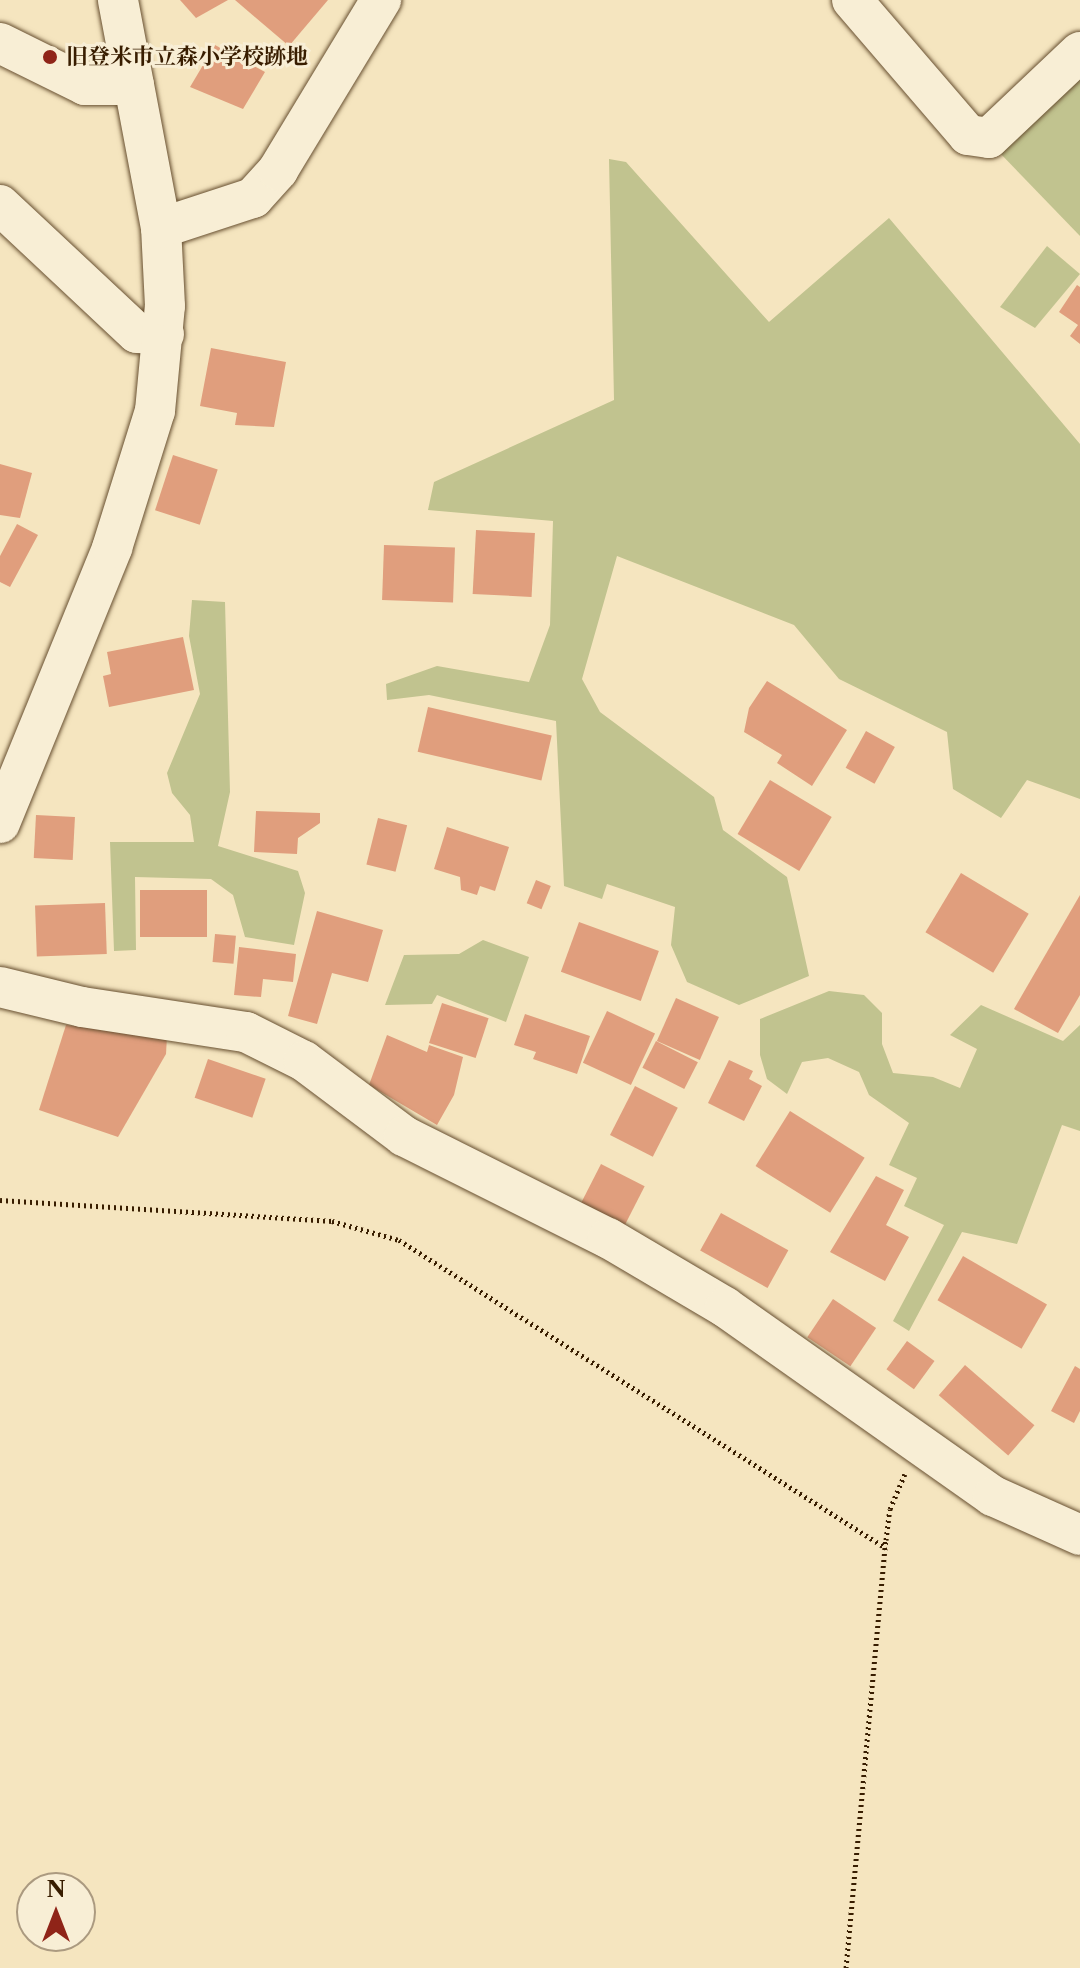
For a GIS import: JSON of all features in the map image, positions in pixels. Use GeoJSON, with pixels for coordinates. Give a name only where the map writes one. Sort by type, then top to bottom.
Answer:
{"type":"FeatureCollection","features":[{"type":"Feature","properties":{"kind":"street"},"geometry":{"type":"LineString","coordinates":[[0,823],[14,751],[141,469],[155,411],[164,334],[161,228],[118,0]]}},
{"type":"Feature","properties":{"kind":"street"},"geometry":{"type":"LineString","coordinates":[[161,228],[253,198],[278,170],[381,0]]}},
{"type":"Feature","properties":{"kind":"street"},"geometry":{"type":"LineString","coordinates":[[852,0],[968,135],[989,138],[1080,52]]}},
{"type":"Feature","properties":{"kind":"street"},"geometry":{"type":"LineString","coordinates":[[0,43],[85,85],[134,85]]}},
{"type":"Feature","properties":{"kind":"street"},"geometry":{"type":"LineString","coordinates":[[0,205],[137,333],[164,334]]}},
{"type":"Feature","properties":{"kind":"street"},"geometry":{"type":"LineString","coordinates":[[0,987],[82,1007],[246,1032],[304,1061],[404,1136],[608,1238],[725,1307],[839,1384],[918,1446],[993,1496],[1080,1535]]}},
{"type":"Feature","properties":{"kind":"path"},"geometry":{"type":"LineString","coordinates":[[0,1200],[332,1221],[399,1240],[886,1548]]}},
{"type":"Feature","properties":{"kind":"path"},"geometry":{"type":"LineString","coordinates":[[846,1968],[890,1509],[918,1446]]}},
{"type":"Feature","properties":{"kind":"green space"},"geometry":{"type":"Polygon","coordinates":[[[1080,72],[1080,236],[997,150],[1080,72]]]}},
{"type":"Feature","properties":{"kind":"green space"},"geometry":{"type":"Polygon","coordinates":[[[609,159],[626,162],[769,322],[889,218],[1080,444],[1080,799],[1027,780],[1001,818],[953,789],[947,732],[839,679],[794,625],[617,556],[582,679],[600,712],[714,797],[723,830],[787,877],[809,976],[739,1005],[687,982],[671,945],[675,907],[607,884],[602,899],[564,886],[556,721],[429,695],[387,700],[386,684],[437,666],[529,682],[550,625],[553,521],[428,510],[434,482],[614,400],[609,159]]]}},
{"type":"Feature","properties":{"kind":"green space"},"geometry":{"type":"Polygon","coordinates":[[[1047,246],[1080,274],[1035,328],[1000,307],[1047,246]]]}},
{"type":"Feature","properties":{"kind":"green space"},"geometry":{"type":"Polygon","coordinates":[[[192,600],[225,602],[230,792],[218,846],[298,871],[305,893],[294,945],[245,937],[233,895],[211,879],[135,877],[136,950],[114,951],[110,842],[194,842],[190,815],[172,793],[167,773],[200,694],[189,636],[192,600]]]}},
{"type":"Feature","properties":{"kind":"green space"},"geometry":{"type":"Polygon","coordinates":[[[483,940],[529,957],[506,1022],[437,995],[432,1004],[385,1005],[404,955],[459,954],[483,940]]]}},
{"type":"Feature","properties":{"kind":"green space"},"geometry":{"type":"Polygon","coordinates":[[[829,991],[864,995],[882,1013],[882,1044],[893,1073],[933,1077],[960,1088],[977,1049],[950,1035],[981,1005],[1063,1041],[1080,1025],[1080,1131],[1062,1125],[1017,1244],[962,1232],[909,1331],[893,1321],[944,1225],[904,1206],[917,1178],[889,1165],[909,1123],[869,1095],[859,1072],[828,1058],[802,1062],[787,1094],[767,1079],[760,1055],[760,1019],[829,991]]]}},
{"type":"Feature","properties":{"kind":"building"},"geometry":{"type":"Polygon","coordinates":[[[180,0],[228,0],[196,18],[180,0]]]}},
{"type":"Feature","properties":{"kind":"building"},"geometry":{"type":"Polygon","coordinates":[[[235,0],[328,0],[289,46],[235,0]]]}},
{"type":"Feature","properties":{"kind":"building"},"geometry":{"type":"Polygon","coordinates":[[[215,45],[265,72],[243,109],[190,87],[215,45]]]}},
{"type":"Feature","properties":{"kind":"building"},"geometry":{"type":"Polygon","coordinates":[[[1077,285],[1080,287],[1080,344],[1070,336],[1078,325],[1059,312],[1077,285]]]}},
{"type":"Feature","properties":{"kind":"building"},"geometry":{"type":"Polygon","coordinates":[[[211,348],[286,362],[274,427],[235,425],[237,413],[200,406],[211,348]]]}},
{"type":"Feature","properties":{"kind":"building"},"geometry":{"type":"Polygon","coordinates":[[[173,455],[218,470],[200,525],[155,510],[173,455]]]}},
{"type":"Feature","properties":{"kind":"building"},"geometry":{"type":"Polygon","coordinates":[[[0,464],[32,473],[20,518],[0,515],[0,464]]]}},
{"type":"Feature","properties":{"kind":"building"},"geometry":{"type":"Polygon","coordinates":[[[17,524],[38,535],[10,587],[0,582],[0,556],[17,524]]]}},
{"type":"Feature","properties":{"kind":"building"},"geometry":{"type":"Polygon","coordinates":[[[476,530],[535,533],[532,597],[473,594],[476,530]]]}},
{"type":"Feature","properties":{"kind":"building"},"geometry":{"type":"Polygon","coordinates":[[[384,545],[455,547],[453,602],[382,600],[384,545]]]}},
{"type":"Feature","properties":{"kind":"building"},"geometry":{"type":"Polygon","coordinates":[[[183,637],[194,690],[109,707],[103,676],[111,674],[107,652],[183,637]]]}},
{"type":"Feature","properties":{"kind":"building"},"geometry":{"type":"Polygon","coordinates":[[[767,681],[847,730],[812,786],[777,763],[782,755],[744,732],[749,708],[767,681]]]}},
{"type":"Feature","properties":{"kind":"building"},"geometry":{"type":"Polygon","coordinates":[[[428,707],[552,736],[541,780],[418,752],[428,707]]]}},
{"type":"Feature","properties":{"kind":"building"},"geometry":{"type":"Polygon","coordinates":[[[866,731],[895,747],[875,784],[846,768],[866,731]]]}},
{"type":"Feature","properties":{"kind":"building"},"geometry":{"type":"Polygon","coordinates":[[[770,780],[832,817],[799,871],[738,834],[770,780]]]}},
{"type":"Feature","properties":{"kind":"building"},"geometry":{"type":"Polygon","coordinates":[[[256,811],[320,813],[320,823],[298,838],[297,854],[254,852],[256,811]]]}},
{"type":"Feature","properties":{"kind":"building"},"geometry":{"type":"Polygon","coordinates":[[[36,815],[75,817],[73,860],[34,858],[36,815]]]}},
{"type":"Feature","properties":{"kind":"building"},"geometry":{"type":"Polygon","coordinates":[[[378,818],[407,825],[395,872],[366,865],[378,818]]]}},
{"type":"Feature","properties":{"kind":"building"},"geometry":{"type":"Polygon","coordinates":[[[447,827],[509,847],[495,891],[480,886],[477,895],[461,890],[460,877],[434,869],[447,827]]]}},
{"type":"Feature","properties":{"kind":"building"},"geometry":{"type":"Polygon","coordinates":[[[961,873],[1029,914],[993,973],[925,932],[961,873]]]}},
{"type":"Feature","properties":{"kind":"building"},"geometry":{"type":"Polygon","coordinates":[[[536,880],[551,886],[541,909],[527,903],[536,880]]]}},
{"type":"Feature","properties":{"kind":"building"},"geometry":{"type":"Polygon","coordinates":[[[140,890],[207,890],[207,937],[140,937],[140,890]]]}},
{"type":"Feature","properties":{"kind":"building"},"geometry":{"type":"Polygon","coordinates":[[[1080,895],[1080,995],[1058,1033],[1014,1009],[1080,895]]]}},
{"type":"Feature","properties":{"kind":"building"},"geometry":{"type":"Polygon","coordinates":[[[105,903],[107,954],[37,956],[35,905],[105,903]]]}},
{"type":"Feature","properties":{"kind":"building"},"geometry":{"type":"Polygon","coordinates":[[[317,911],[383,930],[368,982],[332,973],[317,1024],[288,1016],[317,911]]]}},
{"type":"Feature","properties":{"kind":"building"},"geometry":{"type":"Polygon","coordinates":[[[579,922],[659,951],[641,1001],[561,972],[579,922]]]}},
{"type":"Feature","properties":{"kind":"building"},"geometry":{"type":"Polygon","coordinates":[[[215,934],[236,936],[233,964],[213,962],[215,934]]]}},
{"type":"Feature","properties":{"kind":"building"},"geometry":{"type":"Polygon","coordinates":[[[239,947],[296,954],[293,982],[263,979],[261,997],[234,995],[239,947]]]}},
{"type":"Feature","properties":{"kind":"building"},"geometry":{"type":"Polygon","coordinates":[[[676,998],[719,1017],[700,1060],[657,1041],[676,998]]]}},
{"type":"Feature","properties":{"kind":"building"},"geometry":{"type":"Polygon","coordinates":[[[442,1003],[489,1018],[476,1058],[429,1043],[442,1003]]]}},
{"type":"Feature","properties":{"kind":"building"},"geometry":{"type":"Polygon","coordinates":[[[607,1011],[655,1033],[631,1085],[583,1063],[607,1011]]]}},
{"type":"Feature","properties":{"kind":"building"},"geometry":{"type":"Polygon","coordinates":[[[525,1014],[590,1036],[577,1074],[533,1059],[536,1052],[514,1045],[525,1014]]]}},
{"type":"Feature","properties":{"kind":"building"},"geometry":{"type":"Polygon","coordinates":[[[66,1025],[167,1036],[166,1054],[118,1137],[39,1110],[66,1025]]]}},
{"type":"Feature","properties":{"kind":"building"},"geometry":{"type":"Polygon","coordinates":[[[387,1035],[427,1052],[429,1045],[463,1057],[454,1095],[437,1125],[369,1085],[387,1035]]]}},
{"type":"Feature","properties":{"kind":"building"},"geometry":{"type":"Polygon","coordinates":[[[656,1041],[698,1062],[684,1089],[642,1068],[656,1041]]]}},
{"type":"Feature","properties":{"kind":"building"},"geometry":{"type":"Polygon","coordinates":[[[208,1059],[266,1079],[252,1118],[195,1098],[208,1059]]]}},
{"type":"Feature","properties":{"kind":"building"},"geometry":{"type":"Polygon","coordinates":[[[729,1060],[753,1071],[749,1079],[762,1086],[744,1121],[708,1103],[729,1060]]]}},
{"type":"Feature","properties":{"kind":"building"},"geometry":{"type":"Polygon","coordinates":[[[635,1086],[678,1108],[653,1157],[610,1135],[635,1086]]]}},
{"type":"Feature","properties":{"kind":"building"},"geometry":{"type":"Polygon","coordinates":[[[790,1111],[865,1158],[830,1213],[756,1166],[790,1111]]]}},
{"type":"Feature","properties":{"kind":"building"},"geometry":{"type":"Polygon","coordinates":[[[601,1164],[645,1186],[624,1226],[581,1204],[601,1164]]]}},
{"type":"Feature","properties":{"kind":"building"},"geometry":{"type":"Polygon","coordinates":[[[876,1176],[904,1190],[886,1225],[909,1237],[885,1281],[830,1252],[876,1176]]]}},
{"type":"Feature","properties":{"kind":"building"},"geometry":{"type":"Polygon","coordinates":[[[721,1213],[788,1250],[767,1288],[700,1251],[721,1213]]]}},
{"type":"Feature","properties":{"kind":"building"},"geometry":{"type":"Polygon","coordinates":[[[963,1256],[1047,1304],[1022,1349],[938,1300],[963,1256]]]}},
{"type":"Feature","properties":{"kind":"building"},"geometry":{"type":"Polygon","coordinates":[[[833,1299],[876,1328],[850,1366],[807,1337],[833,1299]]]}},
{"type":"Feature","properties":{"kind":"building"},"geometry":{"type":"Polygon","coordinates":[[[907,1341],[935,1361],[914,1389],[886,1369],[907,1341]]]}},
{"type":"Feature","properties":{"kind":"building"},"geometry":{"type":"Polygon","coordinates":[[[965,1365],[1034,1425],[1008,1456],[939,1395],[965,1365]]]}},
{"type":"Feature","properties":{"kind":"building"},"geometry":{"type":"Polygon","coordinates":[[[1075,1366],[1080,1369],[1080,1411],[1074,1423],[1051,1411],[1075,1366]]]}},
{"type":"Feature","properties":{"kind":"place","name":"旧登米市立森小学校跡地"},"geometry":{"type":"Point","coordinates":[50,57]}}]}
